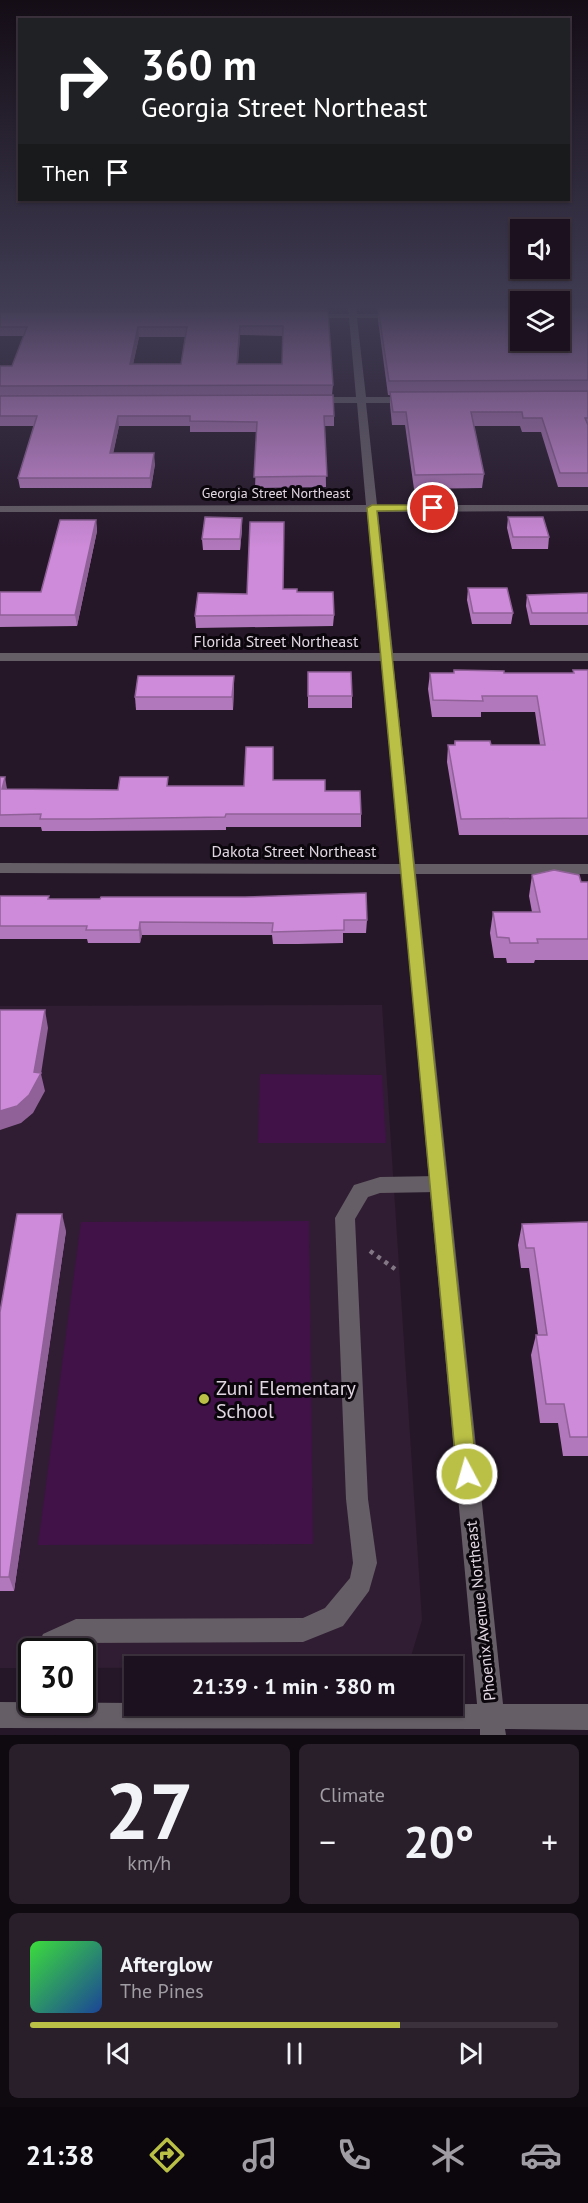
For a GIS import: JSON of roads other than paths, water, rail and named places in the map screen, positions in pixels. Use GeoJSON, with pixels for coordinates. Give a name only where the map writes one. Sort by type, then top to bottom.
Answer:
{"type":"FeatureCollection","features":[{"type":"Feature","properties":{"kind":"street","name":"Phoenix Avenue Northeast"},"geometry":{"type":"LineString","coordinates":[[359,386],[492,1726]]}},
{"type":"Feature","properties":{"kind":"street"},"geometry":{"type":"LineString","coordinates":[[309,400],[423,400]]}},
{"type":"Feature","properties":{"kind":"street","name":"Georgia Street Northeast"},"geometry":{"type":"LineString","coordinates":[[0,509],[588,508]]}},
{"type":"Feature","properties":{"kind":"street","name":"Florida Street Northeast"},"geometry":{"type":"LineString","coordinates":[[0,657],[588,657]]}},
{"type":"Feature","properties":{"kind":"street","name":"Dakota Street Northeast"},"geometry":{"type":"LineString","coordinates":[[0,868],[588,869]]}},
{"type":"Feature","properties":{"kind":"street"},"geometry":{"type":"LineString","coordinates":[[62,1638],[76,1631],[303,1630],[334,1617],[361,1583],[365,1563],[357,1499],[345,1218],[361,1191],[380,1185],[438,1184]]}},
{"type":"Feature","properties":{"kind":"street"},"geometry":{"type":"LineString","coordinates":[[0,1715],[18,1715]]}},
{"type":"Feature","properties":{"kind":"street"},"geometry":{"type":"LineString","coordinates":[[68,1716],[492,1726],[588,1717]]}},
{"type":"Feature","properties":{"kind":"place","name":"Zuni Elementary School"},"geometry":{"type":"Point","coordinates":[204,1399]}}]}
